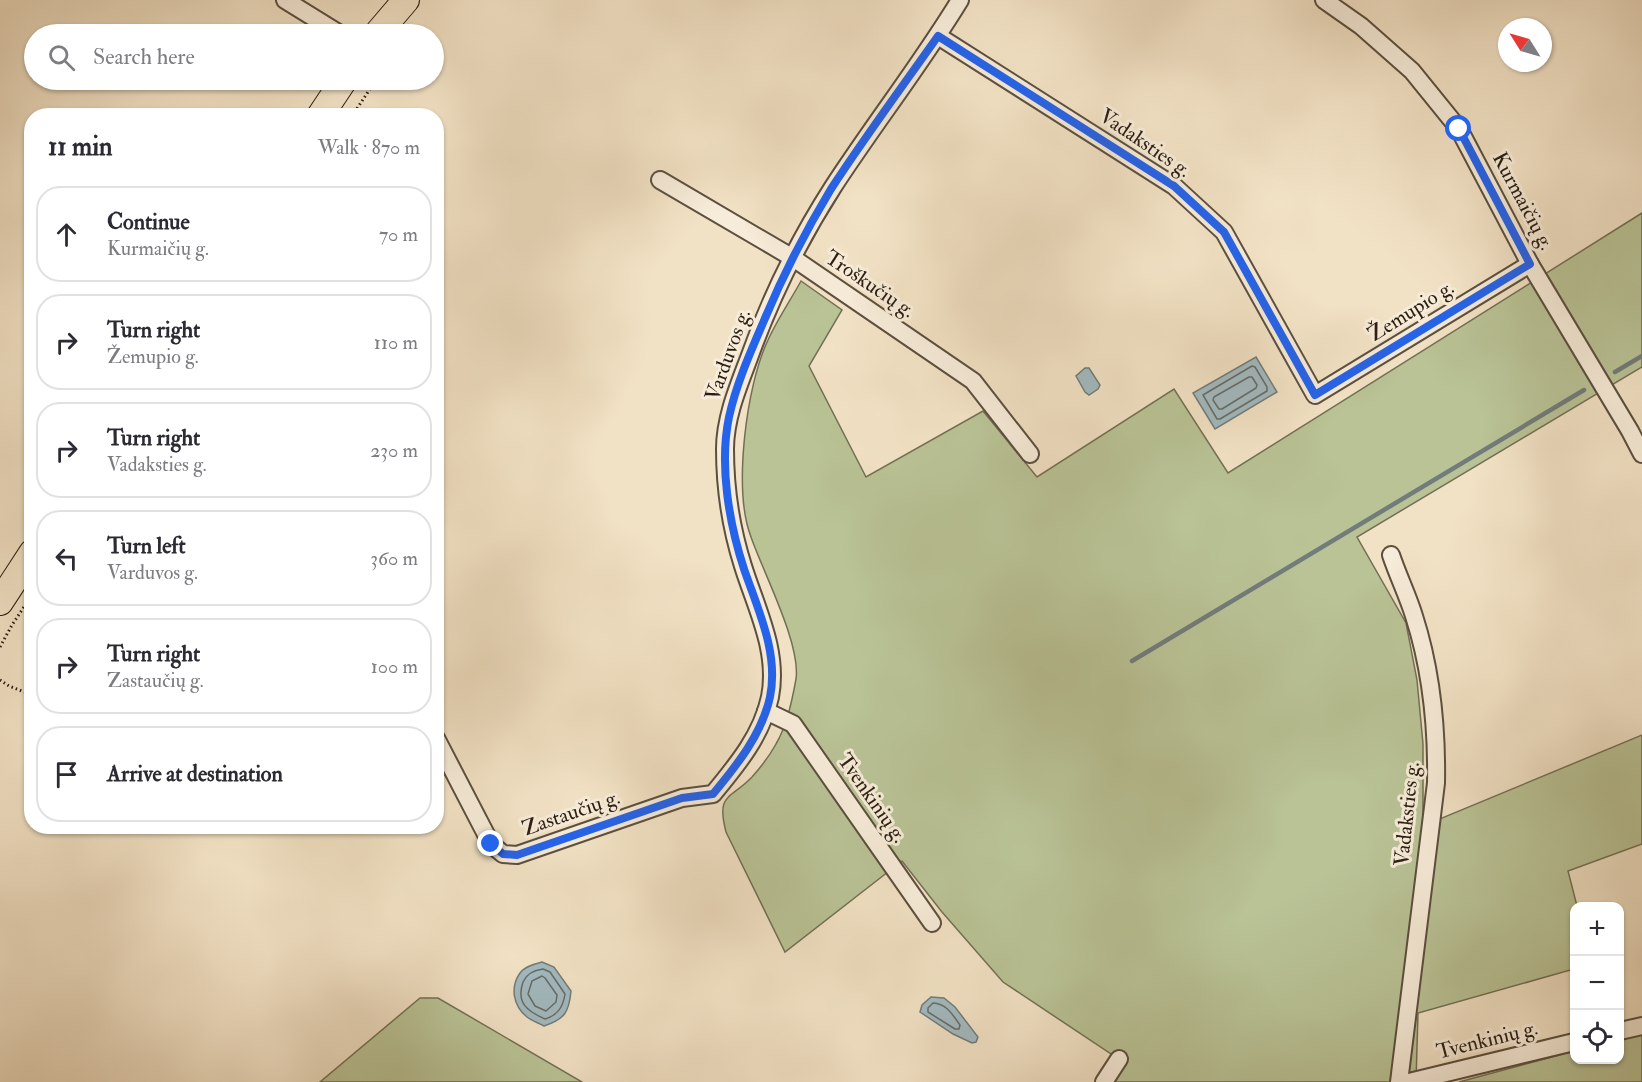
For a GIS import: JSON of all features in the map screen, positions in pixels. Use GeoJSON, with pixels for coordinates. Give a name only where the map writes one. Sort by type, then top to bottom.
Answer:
{"type":"FeatureCollection","features":[{"type":"Feature","properties":{"kind":"main road"},"geometry":{"type":"LineString","coordinates":[[377,24],[390,0]]}},
{"type":"Feature","properties":{"kind":"main road"},"geometry":{"type":"LineString","coordinates":[[385,24],[405,0]]}},
{"type":"Feature","properties":{"kind":"main road"},"geometry":{"type":"LineString","coordinates":[[325,108],[337,90]]}},
{"type":"Feature","properties":{"kind":"main road"},"geometry":{"type":"LineString","coordinates":[[0,602],[24,565]]}},
{"type":"Feature","properties":{"kind":"street"},"geometry":{"type":"LineString","coordinates":[[285,0],[324,24]]}},
{"type":"Feature","properties":{"kind":"street","name":"Varduvos g."},"geometry":{"type":"LineString","coordinates":[[713,794],[748,749],[761,725],[770,696],[772,674],[765,630],[736,541],[729,501],[725,447],[729,417],[738,387],[759,332],[793,258],[832,189],[938,36],[960,0]]}},
{"type":"Feature","properties":{"kind":"street","name":"Kurmaičių g."},"geometry":{"type":"LineString","coordinates":[[1324,0],[1361,26],[1412,72],[1459,129],[1530,264],[1642,454]]}},
{"type":"Feature","properties":{"kind":"street","name":"Vadaksties g."},"geometry":{"type":"LineString","coordinates":[[938,36],[1174,186],[1224,232],[1315,395]]}},
{"type":"Feature","properties":{"kind":"street","name":"Troškučių g."},"geometry":{"type":"LineString","coordinates":[[660,180],[793,258],[973,381],[1030,454]]}},
{"type":"Feature","properties":{"kind":"street","name":"Žemupio g."},"geometry":{"type":"LineString","coordinates":[[1315,395],[1530,264]]}},
{"type":"Feature","properties":{"kind":"street","name":"Vadaksties g."},"geometry":{"type":"LineString","coordinates":[[1391,555],[1414,616],[1422,650],[1429,684],[1436,756],[1436,783],[1399,1082]]}},
{"type":"Feature","properties":{"kind":"street","name":"Tvenkinių g."},"geometry":{"type":"LineString","coordinates":[[766,711],[793,724],[932,922]]}},
{"type":"Feature","properties":{"kind":"street","name":"Zastaučių g."},"geometry":{"type":"LineString","coordinates":[[444,753],[491,844],[503,854],[517,855],[682,798],[713,794]]}},
{"type":"Feature","properties":{"kind":"street"},"geometry":{"type":"LineString","coordinates":[[1624,1030],[1642,1026]]}},
{"type":"Feature","properties":{"kind":"street","name":"Tvenkinių g."},"geometry":{"type":"LineString","coordinates":[[1409,1082],[1570,1043]]}},
{"type":"Feature","properties":{"kind":"street"},"geometry":{"type":"LineString","coordinates":[[1104,1082],[1119,1059]]}},
{"type":"Feature","properties":{"kind":"path"},"geometry":{"type":"LineString","coordinates":[[357,108],[369,90]]}},
{"type":"Feature","properties":{"kind":"path"},"geometry":{"type":"LineString","coordinates":[[0,647],[24,607]]}},
{"type":"Feature","properties":{"kind":"path"},"geometry":{"type":"LineString","coordinates":[[0,680],[24,692]]}},
{"type":"Feature","properties":{"kind":"green space"},"geometry":{"type":"Polygon","coordinates":[[[1642,213],[1642,367],[1357,537],[1406,623],[1417,680],[1423,744],[1423,826],[1642,735],[1642,844],[1568,871],[1576,902],[1570,902],[1570,970],[1418,1013],[1416,1082],[1115,1082],[1126,1064],[1003,982],[942,912],[902,861],[785,952],[726,832],[723,810],[727,798],[752,777],[780,737],[791,704],[796,679],[793,647],[751,537],[746,517],[743,466],[748,410],[760,360],[801,281],[842,310],[809,366],[866,477],[983,411],[1037,477],[1174,389],[1228,473],[1642,213]]]}},
{"type":"Feature","properties":{"kind":"green space"},"geometry":{"type":"Polygon","coordinates":[[[420,998],[438,998],[582,1082],[320,1082],[420,998]]]}},
{"type":"Feature","properties":{"kind":"green space"},"geometry":{"type":"Polygon","coordinates":[[[1642,1032],[1642,1082],[1459,1082],[1570,1052],[1570,1064],[1624,1064],[1624,1037],[1642,1032]]]}},
{"type":"Feature","properties":{"kind":"water"},"geometry":{"type":"Polygon","coordinates":[[[1256,357],[1277,392],[1215,429],[1193,393],[1256,357]]]}},
{"type":"Feature","properties":{"kind":"water"},"geometry":{"type":"Polygon","coordinates":[[[1085,368],[1089,368],[1100,385],[1089,395],[1076,376],[1085,368]]]}},
{"type":"Feature","properties":{"kind":"water"},"geometry":{"type":"Polygon","coordinates":[[[542,962],[554,967],[571,991],[565,1014],[557,1021],[544,1026],[522,1013],[514,996],[515,984],[522,971],[542,962]]]}},
{"type":"Feature","properties":{"kind":"water"},"geometry":{"type":"Polygon","coordinates":[[[931,997],[944,998],[955,1007],[978,1037],[976,1042],[972,1043],[953,1034],[920,1012],[922,1005],[931,997]]]}},
{"type":"Feature","properties":{"kind":"waterway"},"geometry":{"type":"LineString","coordinates":[[1615,372],[1642,356]]}},
{"type":"Feature","properties":{"kind":"waterway"},"geometry":{"type":"LineString","coordinates":[[1132,661],[1584,390]]}},
{"type":"Feature","properties":{"kind":"route"},"geometry":{"type":"LineString","coordinates":[[491,844],[503,854],[517,855],[682,798],[713,794],[748,749],[766,711],[772,674],[765,630],[743,567],[730,512],[725,447],[729,417],[755,341],[775,294],[812,222],[854,156],[938,36],[1174,186],[1224,232],[1315,395],[1342,381],[1530,264],[1459,129]]}}]}
